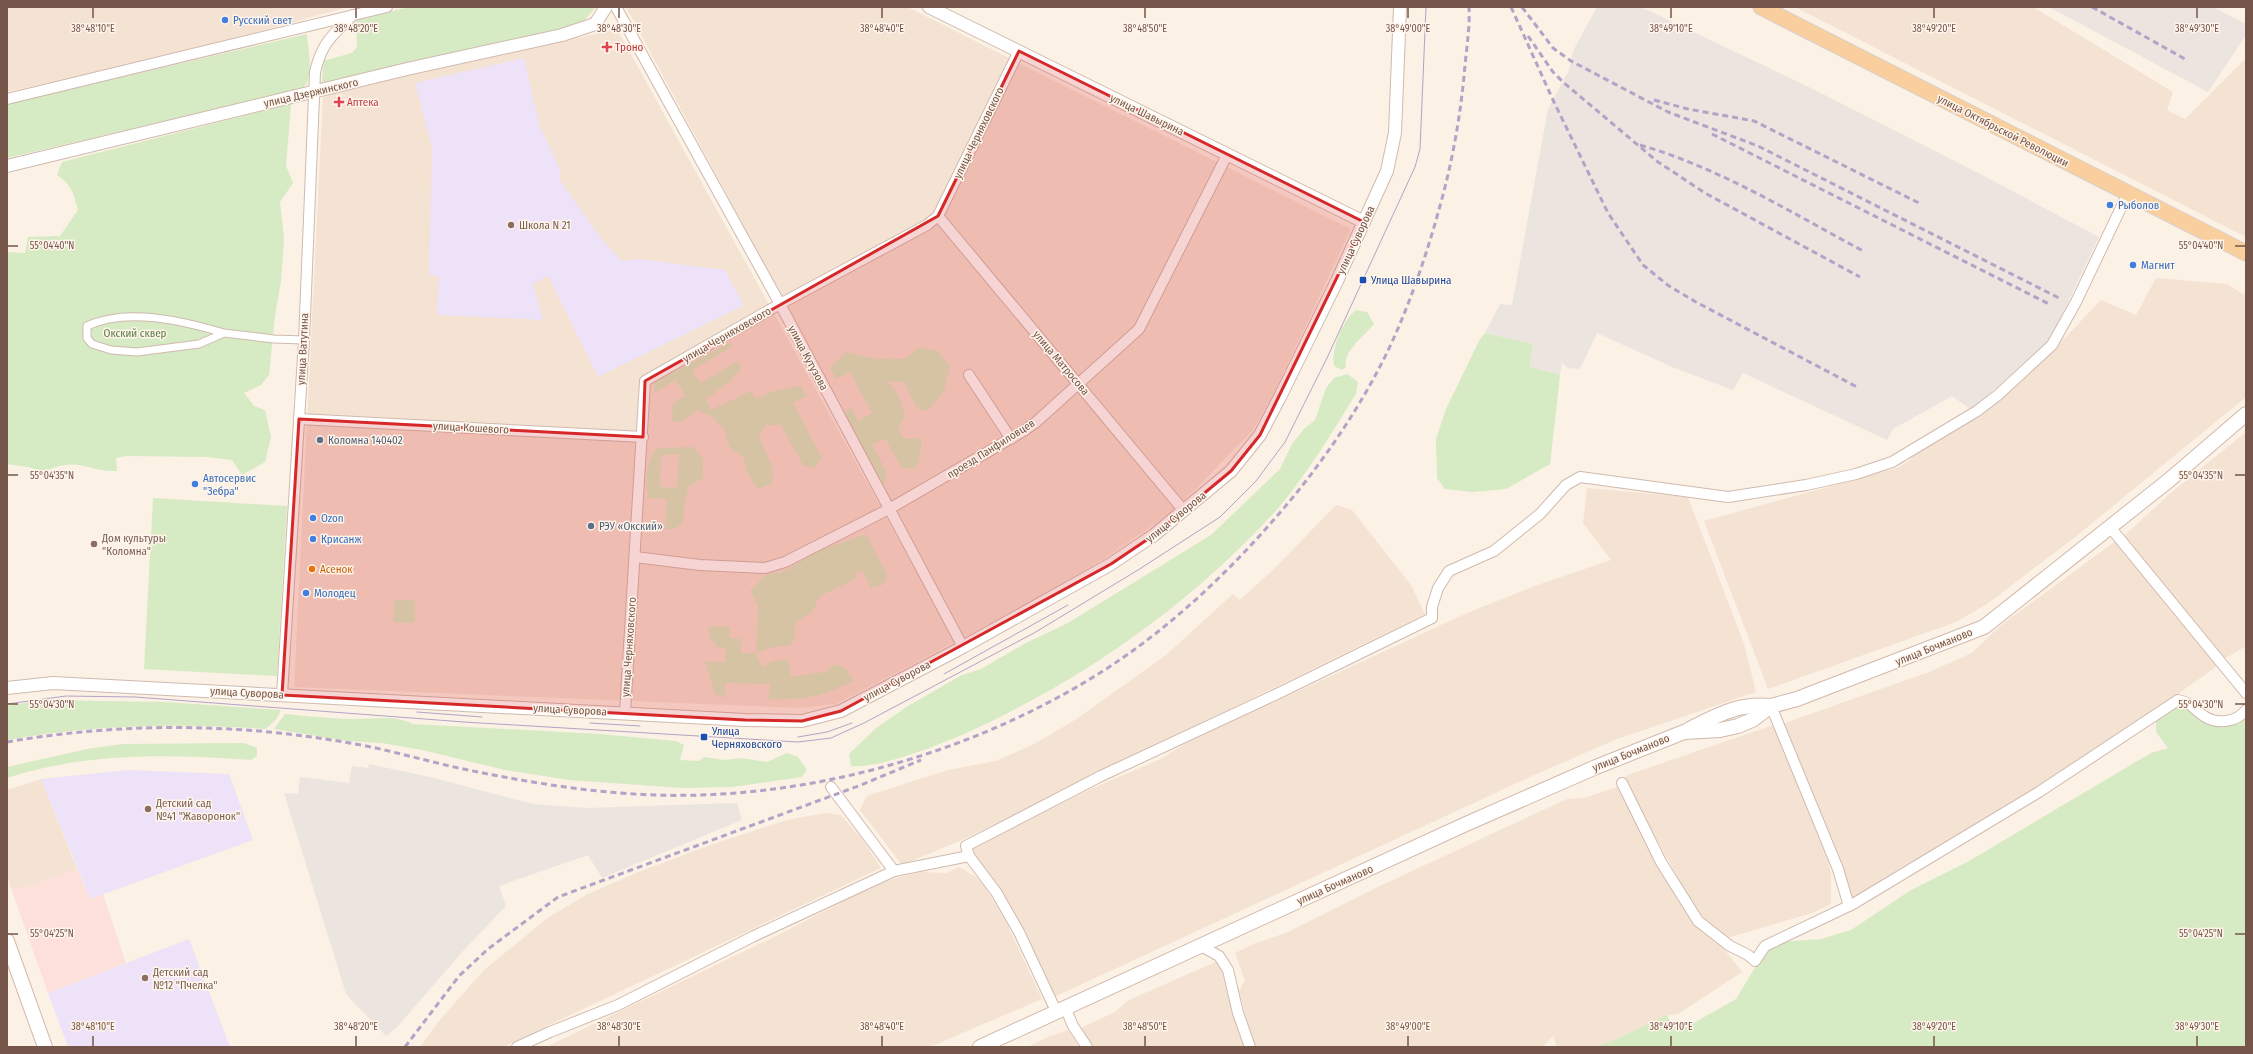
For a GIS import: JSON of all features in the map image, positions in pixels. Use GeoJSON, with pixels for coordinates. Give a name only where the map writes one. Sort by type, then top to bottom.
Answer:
{"type":"FeatureCollection","features":[{"type":"Feature","properties":{"kind":"main road","name":"улица Октябрьской Революции"},"geometry":{"type":"LineString","coordinates":[[1761,7],[2246,253]]}},
{"type":"Feature","properties":{"kind":"main road","name":"улица Бочманово"},"geometry":{"type":"LineString","coordinates":[[980,1047],[1466,824],[1596,767],[1684,732],[1713,717],[1741,706],[1771,706],[1797,699],[1984,627],[2110,527],[2246,414]]}},
{"type":"Feature","properties":{"kind":"main road"},"geometry":{"type":"LineString","coordinates":[[7,941],[45,1047]]}},
{"type":"Feature","properties":{"kind":"street"},"geometry":{"type":"LineString","coordinates":[[7,99],[387,7]]}},
{"type":"Feature","properties":{"kind":"street","name":"улица Дзержинского"},"geometry":{"type":"LineString","coordinates":[[7,166],[315,92],[562,35],[595,24],[606,7]]}},
{"type":"Feature","properties":{"kind":"street","name":"улица Кутузова"},"geometry":{"type":"LineString","coordinates":[[616,7],[780,304],[963,647]]}},
{"type":"Feature","properties":{"kind":"street","name":"улица Шавырина"},"geometry":{"type":"LineString","coordinates":[[929,7],[1364,222]]}},
{"type":"Feature","properties":{"kind":"street","name":"улица Суворова"},"geometry":{"type":"LineString","coordinates":[[7,688],[52,683],[802,721],[840,711],[963,647],[1111,564],[1154,535],[1231,472],[1260,435],[1298,361],[1387,171],[1392,152],[1399,79],[1400,7]]}},
{"type":"Feature","properties":{"kind":"street","name":"улица Ватутина"},"geometry":{"type":"LineString","coordinates":[[282,695],[304,340],[315,72],[319,54],[325,43],[353,15]]}},
{"type":"Feature","properties":{"kind":"street","name":"улица Черняховского"},"geometry":{"type":"LineString","coordinates":[[625,713],[645,381],[780,304],[927,225],[938,216],[1019,52]]}},
{"type":"Feature","properties":{"kind":"street","name":"проезд Панфиловцев"},"geometry":{"type":"LineString","coordinates":[[635,557],[700,565],[765,568],[785,562],[889,509],[1011,439],[1035,423],[1139,329],[1227,155]]}},
{"type":"Feature","properties":{"kind":"street"},"geometry":{"type":"LineString","coordinates":[[1087,1047],[1060,1009],[996,892],[969,856],[966,846],[1095,780],[1279,693],[1432,618],[1432,608],[1438,588],[1449,571],[1494,551],[1540,514],[1566,485],[1580,477],[1728,497],[1806,485],[1856,474],[1892,462],[1924,444],[1993,399],[2052,345],[2076,302],[2128,193]]}},
{"type":"Feature","properties":{"kind":"street","name":"улица Матросова"},"geometry":{"type":"LineString","coordinates":[[938,216],[1184,511]]}},
{"type":"Feature","properties":{"kind":"street"},"geometry":{"type":"LineString","coordinates":[[224,333],[198,344],[137,352],[111,350],[92,344],[87,338],[87,326],[98,321],[123,318],[172,319],[224,333],[274,339],[304,340]]}},
{"type":"Feature","properties":{"kind":"street"},"geometry":{"type":"LineString","coordinates":[[969,375],[1011,439]]}},
{"type":"Feature","properties":{"kind":"street","name":"улица Кошевого"},"geometry":{"type":"LineString","coordinates":[[298,418],[642,437]]}},
{"type":"Feature","properties":{"kind":"street"},"geometry":{"type":"LineString","coordinates":[[2110,527],[2246,693]]}},
{"type":"Feature","properties":{"kind":"street"},"geometry":{"type":"LineString","coordinates":[[1622,783],[1661,862],[1698,921],[1730,946],[1748,954],[1755,961],[1765,946],[1849,906],[2039,792],[2178,700],[2189,702],[2204,717],[2216,721],[2230,721],[2242,716],[2246,710]]}},
{"type":"Feature","properties":{"kind":"street"},"geometry":{"type":"LineString","coordinates":[[1771,706],[1838,869],[1849,906]]}},
{"type":"Feature","properties":{"kind":"street"},"geometry":{"type":"LineString","coordinates":[[831,787],[894,871]]}},
{"type":"Feature","properties":{"kind":"street"},"geometry":{"type":"LineString","coordinates":[[517,1047],[618,1005],[754,936],[894,871],[969,856]]}},
{"type":"Feature","properties":{"kind":"street"},"geometry":{"type":"LineString","coordinates":[[1201,946],[1219,956],[1228,970],[1238,1013],[1250,1047]]}},
{"type":"Feature","properties":{"kind":"highlighted area"},"geometry":{"type":"Polygon","coordinates":[[[1019,51],[1364,222],[1260,435],[1231,471],[1154,535],[1111,564],[841,711],[802,721],[745,720],[282,695],[299,419],[643,437],[645,381],[938,216],[1019,51]]]}},
{"type":"Feature","properties":{"kind":"shaded area"},"geometry":{"type":"Polygon","coordinates":[[[7,7],[348,7],[174,55],[7,92],[7,7]]]}},
{"type":"Feature","properties":{"kind":"shaded area"},"geometry":{"type":"Polygon","coordinates":[[[626,7],[907,7],[1351,229],[1275,391],[1253,430],[1176,509],[1107,557],[966,640],[626,7]]]}},
{"type":"Feature","properties":{"kind":"shaded area"},"geometry":{"type":"Polygon","coordinates":[[[1597,7],[1641,7],[1809,87],[1984,176],[2099,237],[2050,340],[1977,405],[1970,409],[1952,396],[1893,429],[1887,440],[1743,373],[1733,390],[1672,367],[1597,333],[1580,369],[1568,368],[1562,363],[1560,375],[1529,367],[1533,344],[1485,333],[1500,304],[1512,305],[1548,109],[1569,70],[1573,51],[1597,7]]]}},
{"type":"Feature","properties":{"kind":"shaded area"},"geometry":{"type":"Polygon","coordinates":[[[1795,7],[2033,7],[2173,92],[2167,110],[2185,119],[2245,59],[2246,237],[1795,7]]]}},
{"type":"Feature","properties":{"kind":"shaded area"},"geometry":{"type":"Polygon","coordinates":[[[2049,7],[2213,7],[2246,24],[2246,35],[2208,92],[2049,7]]]}},
{"type":"Feature","properties":{"kind":"shaded area"},"geometry":{"type":"Polygon","coordinates":[[[617,29],[955,642],[836,704],[800,708],[294,687],[323,95],[617,29]]]}},
{"type":"Feature","properties":{"kind":"shaded area","name":"Школа N 21"},"geometry":{"type":"Polygon","coordinates":[[[524,58],[540,127],[561,171],[559,179],[601,238],[622,261],[639,259],[725,270],[744,305],[598,377],[548,276],[533,284],[543,320],[437,315],[439,277],[429,275],[432,148],[415,83],[524,58]]]}},
{"type":"Feature","properties":{"kind":"shaded area"},"geometry":{"type":"Polygon","coordinates":[[[2156,278],[2227,284],[2246,296],[2246,397],[2074,538],[1987,604],[1956,622],[1768,689],[1704,521],[1897,468],[1954,428],[1977,418],[1993,405],[2057,346],[2101,300],[2136,315],[2156,278]]]}},
{"type":"Feature","properties":{"kind":"shaded area"},"geometry":{"type":"Polygon","coordinates":[[[2246,432],[2246,646],[2224,659],[2122,538],[2172,492],[2246,432]]]}},
{"type":"Feature","properties":{"kind":"shaded area"},"geometry":{"type":"Polygon","coordinates":[[[1587,488],[1688,497],[1744,644],[1756,692],[1617,739],[1532,776],[1052,998],[973,858],[972,848],[1086,791],[1161,759],[1186,743],[1467,613],[1532,587],[1611,560],[1583,523],[1587,488]]]}},
{"type":"Feature","properties":{"kind":"shaded area"},"geometry":{"type":"Polygon","coordinates":[[[1336,505],[1352,510],[1411,585],[1425,614],[962,840],[902,865],[860,810],[867,796],[948,770],[996,761],[1034,744],[1075,720],[1166,655],[1233,594],[1240,600],[1276,567],[1336,505]]]}},
{"type":"Feature","properties":{"kind":"shaded area"},"geometry":{"type":"Polygon","coordinates":[[[2117,540],[2220,664],[2113,740],[2022,797],[2003,806],[1994,817],[1900,868],[1862,893],[1851,898],[1782,724],[1929,672],[1972,653],[2000,626],[2117,540]]]}},
{"type":"Feature","properties":{"kind":"shaded area"},"geometry":{"type":"Polygon","coordinates":[[[1776,724],[1823,841],[1831,873],[1831,904],[1812,913],[1727,938],[1707,922],[1692,903],[1629,789],[1625,776],[1776,724]]]}},
{"type":"Feature","properties":{"kind":"shaded area"},"geometry":{"type":"Polygon","coordinates":[[[369,764],[430,777],[533,804],[586,808],[737,803],[742,820],[602,878],[588,855],[499,886],[506,906],[463,951],[397,1027],[386,1036],[346,994],[284,793],[298,794],[300,777],[349,783],[352,766],[368,768],[369,764]]]}},
{"type":"Feature","properties":{"kind":"shaded area","name":"Детский сад №41 \"Жаворонок\""},"geometry":{"type":"Polygon","coordinates":[[[128,770],[229,774],[253,840],[90,899],[41,779],[128,770]]]}},
{"type":"Feature","properties":{"kind":"shaded area"},"geometry":{"type":"Polygon","coordinates":[[[41,779],[77,869],[12,891],[7,875],[7,790],[41,779]]]}},
{"type":"Feature","properties":{"kind":"shaded area"},"geometry":{"type":"Polygon","coordinates":[[[1617,787],[1641,831],[1716,939],[1742,972],[1678,1014],[1667,1015],[1612,1041],[1594,1047],[1557,1047],[1553,1036],[1542,1047],[1254,1047],[1239,991],[1245,980],[1235,953],[1253,944],[1286,933],[1380,886],[1567,799],[1584,798],[1617,787]]]}},
{"type":"Feature","properties":{"kind":"shaded area"},"geometry":{"type":"Polygon","coordinates":[[[825,813],[841,815],[862,839],[881,868],[503,1047],[420,1047],[439,1021],[484,970],[549,917],[588,894],[636,873],[710,845],[787,820],[825,813]]]}},
{"type":"Feature","properties":{"kind":"shaded area"},"geometry":{"type":"Polygon","coordinates":[[[959,867],[976,877],[984,886],[1005,920],[1042,999],[930,1047],[546,1047],[776,936],[871,887],[896,878],[921,872],[946,873],[959,867]]]}},
{"type":"Feature","properties":{"kind":"shaded area"},"geometry":{"type":"Polygon","coordinates":[[[77,869],[90,899],[103,894],[126,963],[48,993],[12,891],[77,869]]]}},
{"type":"Feature","properties":{"kind":"shaded area","name":"Детский сад №12 \"Пчелка\""},"geometry":{"type":"Polygon","coordinates":[[[189,939],[230,1047],[68,1047],[48,993],[189,939]]]}},
{"type":"Feature","properties":{"kind":"shaded area"},"geometry":{"type":"Polygon","coordinates":[[[1218,961],[1225,975],[1247,1047],[1090,1047],[1081,1028],[1115,1012],[1129,1000],[1218,961]]]}},
{"type":"Feature","properties":{"kind":"shaded area"},"geometry":{"type":"Polygon","coordinates":[[[1068,1030],[1079,1047],[1027,1047],[1048,1037],[1068,1030]]]}},
{"type":"Feature","properties":{"kind":"green space"},"geometry":{"type":"Polygon","coordinates":[[[409,7],[596,7],[582,23],[322,86],[323,61],[352,53],[357,47],[356,20],[409,7]]]}},
{"type":"Feature","properties":{"kind":"green space"},"geometry":{"type":"Polygon","coordinates":[[[307,34],[310,71],[306,84],[302,89],[7,158],[7,104],[307,34]]]}},
{"type":"Feature","properties":{"kind":"green space","name":"Окский сквер"},"geometry":{"type":"Polygon","coordinates":[[[291,104],[286,166],[293,183],[280,202],[284,238],[281,281],[275,316],[269,375],[261,385],[244,393],[254,406],[265,410],[271,437],[265,462],[242,475],[232,460],[206,457],[127,456],[116,458],[117,471],[106,471],[74,464],[55,467],[43,472],[28,467],[7,464],[7,252],[25,253],[28,237],[60,236],[78,210],[69,186],[57,175],[62,162],[291,104]]]}},
{"type":"Feature","properties":{"kind":"green space"},"geometry":{"type":"Polygon","coordinates":[[[1356,310],[1367,312],[1374,324],[1351,350],[1346,361],[1346,367],[1342,370],[1334,366],[1334,352],[1342,328],[1356,310]]]}},
{"type":"Feature","properties":{"kind":"green space"},"geometry":{"type":"Polygon","coordinates":[[[1485,333],[1533,344],[1529,367],[1560,375],[1550,464],[1506,489],[1472,492],[1445,489],[1437,478],[1436,439],[1446,409],[1480,339],[1485,333]]]}},
{"type":"Feature","properties":{"kind":"green space"},"geometry":{"type":"Polygon","coordinates":[[[731,342],[732,347],[692,370],[700,383],[739,361],[741,369],[728,383],[706,399],[711,410],[751,391],[755,399],[774,391],[801,386],[806,396],[793,403],[821,456],[816,468],[803,465],[781,425],[766,425],[759,437],[773,469],[772,484],[758,489],[747,472],[743,457],[730,448],[724,429],[711,416],[697,410],[683,421],[672,422],[673,404],[685,396],[676,380],[654,393],[655,382],[731,342]]]}},
{"type":"Feature","properties":{"kind":"green space"},"geometry":{"type":"Polygon","coordinates":[[[917,348],[937,350],[950,367],[944,391],[927,411],[917,408],[904,382],[888,381],[898,395],[905,416],[898,430],[905,439],[921,438],[921,449],[917,467],[902,469],[885,438],[872,445],[886,471],[885,482],[883,485],[844,413],[851,407],[858,421],[872,413],[850,372],[836,379],[830,368],[847,352],[862,356],[899,359],[907,358],[917,348]]]}},
{"type":"Feature","properties":{"kind":"green space"},"geometry":{"type":"Polygon","coordinates":[[[1347,374],[1358,382],[1356,394],[1290,494],[1246,541],[1212,574],[1176,605],[1099,660],[1059,685],[975,729],[914,754],[864,766],[851,766],[849,754],[876,728],[908,706],[962,675],[981,669],[1026,643],[1068,623],[1211,535],[1280,469],[1292,444],[1304,429],[1315,420],[1326,388],[1334,378],[1347,374]]]}},
{"type":"Feature","properties":{"kind":"green space"},"geometry":{"type":"Polygon","coordinates":[[[693,447],[703,459],[703,478],[689,486],[685,501],[683,522],[675,529],[665,529],[667,499],[648,498],[647,472],[657,448],[693,447]],[[661,455],[660,487],[677,488],[679,455],[661,455]]]}},
{"type":"Feature","properties":{"kind":"green space"},"geometry":{"type":"Polygon","coordinates":[[[153,498],[287,506],[277,676],[144,669],[153,498]]]}},
{"type":"Feature","properties":{"kind":"green space"},"geometry":{"type":"Polygon","coordinates":[[[866,534],[887,575],[883,585],[871,588],[862,570],[855,573],[857,578],[820,596],[812,612],[795,623],[795,638],[789,646],[773,647],[756,653],[758,606],[750,591],[767,574],[783,572],[818,551],[866,534]]]}},
{"type":"Feature","properties":{"kind":"green space"},"geometry":{"type":"Polygon","coordinates":[[[395,599],[415,601],[414,623],[393,622],[395,599]]]}},
{"type":"Feature","properties":{"kind":"green space"},"geometry":{"type":"Polygon","coordinates":[[[708,626],[730,627],[729,638],[741,639],[741,653],[756,653],[762,668],[772,661],[788,660],[791,677],[825,672],[836,664],[846,669],[854,681],[822,694],[794,699],[769,699],[770,684],[725,683],[725,698],[715,694],[705,661],[725,662],[726,648],[717,647],[710,638],[708,626]]]}},
{"type":"Feature","properties":{"kind":"green space"},"geometry":{"type":"Polygon","coordinates":[[[42,700],[165,702],[281,710],[277,718],[266,729],[201,726],[103,728],[7,740],[7,706],[42,700]]]}},
{"type":"Feature","properties":{"kind":"green space"},"geometry":{"type":"Polygon","coordinates":[[[2186,702],[2221,725],[2230,725],[2246,717],[2246,1047],[1594,1047],[1612,1041],[1667,1015],[1671,1023],[1692,1024],[1736,999],[1762,956],[1779,942],[1821,939],[1851,930],[1911,890],[1969,861],[2151,753],[2168,748],[2156,732],[2156,720],[2170,706],[2186,702]]]}},
{"type":"Feature","properties":{"kind":"green space"},"geometry":{"type":"Polygon","coordinates":[[[285,714],[356,719],[392,718],[413,724],[600,734],[676,741],[684,745],[680,760],[699,761],[704,757],[724,760],[741,758],[767,762],[787,753],[798,757],[807,770],[802,777],[732,787],[683,788],[569,780],[505,770],[422,750],[382,743],[347,741],[274,729],[285,714]]]}},
{"type":"Feature","properties":{"kind":"green space"},"geometry":{"type":"Polygon","coordinates":[[[244,743],[257,748],[257,756],[251,760],[159,756],[97,759],[67,763],[7,778],[7,767],[87,749],[123,744],[244,743]]]}},
{"type":"Feature","properties":{"kind":"tram line"},"geometry":{"type":"LineString","coordinates":[[7,704],[66,696],[135,697],[464,722],[798,742],[831,738],[864,723],[1034,633],[1138,570],[1220,517],[1256,481],[1285,442],[1327,358],[1415,167],[1420,149],[1426,7]]}},
{"type":"Feature","properties":{"kind":"tram line"},"geometry":{"type":"LineString","coordinates":[[944,674],[1068,605]]}},
{"type":"Feature","properties":{"kind":"tram line"},"geometry":{"type":"LineString","coordinates":[[417,712],[482,717]]}},
{"type":"Feature","properties":{"kind":"tram line"},"geometry":{"type":"LineString","coordinates":[[590,723],[640,726]]}},
{"type":"Feature","properties":{"kind":"tram line"},"geometry":{"type":"LineString","coordinates":[[798,737],[827,732],[852,723]]}},
{"type":"Feature","properties":{"kind":"railway"},"geometry":{"type":"LineString","coordinates":[[7,742],[52,735],[143,728],[235,729],[326,739],[371,747],[469,770],[525,781],[568,787],[633,794],[712,795],[769,790],[826,780],[883,767],[939,750],[993,729],[1045,704],[1095,676],[1123,658],[1176,617],[1202,594],[1250,547],[1294,496],[1322,460],[1360,403],[1382,363],[1413,292],[1440,206],[1453,153],[1459,118],[1468,36],[1469,7]]}},
{"type":"Feature","properties":{"kind":"railway"},"geometry":{"type":"LineString","coordinates":[[1511,7],[1553,100],[1608,213],[1643,265],[1669,286],[1696,302],[1857,387]]}},
{"type":"Feature","properties":{"kind":"railway"},"geometry":{"type":"LineString","coordinates":[[1522,7],[1553,48],[1571,61],[1668,112],[1758,146],[2059,298]]}},
{"type":"Feature","properties":{"kind":"railway"},"geometry":{"type":"LineString","coordinates":[[2092,7],[2185,59]]}},
{"type":"Feature","properties":{"kind":"railway"},"geometry":{"type":"LineString","coordinates":[[1528,36],[1553,72],[1563,82],[1658,162],[1705,193],[1860,277]]}},
{"type":"Feature","properties":{"kind":"railway"},"geometry":{"type":"LineString","coordinates":[[1654,100],[1688,109],[1754,121],[1921,204]]}},
{"type":"Feature","properties":{"kind":"railway"},"geometry":{"type":"LineString","coordinates":[[1712,134],[2051,305]]}},
{"type":"Feature","properties":{"kind":"railway"},"geometry":{"type":"LineString","coordinates":[[1640,145],[1699,166],[1755,192],[1865,252]]}},
{"type":"Feature","properties":{"kind":"railway"},"geometry":{"type":"LineString","coordinates":[[405,1047],[459,976],[488,949],[558,897],[861,785],[921,760]]}},
{"type":"Feature","properties":{"kind":"place","name":"Русский свет"},"geometry":{"type":"Point","coordinates":[225,20]}},
{"type":"Feature","properties":{"kind":"place","name":"Троно"},"geometry":{"type":"Point","coordinates":[607,47]}},
{"type":"Feature","properties":{"kind":"place","name":"Аптека"},"geometry":{"type":"Point","coordinates":[339,102]}},
{"type":"Feature","properties":{"kind":"place","name":"Рыболов"},"geometry":{"type":"Point","coordinates":[2110,205]}},
{"type":"Feature","properties":{"kind":"place","name":"Школа N 21"},"geometry":{"type":"Point","coordinates":[511,225]}},
{"type":"Feature","properties":{"kind":"place","name":"Магнит"},"geometry":{"type":"Point","coordinates":[2133,265]}},
{"type":"Feature","properties":{"kind":"place","name":"Улица Шавырина"},"geometry":{"type":"Point","coordinates":[1363,280]}},
{"type":"Feature","properties":{"kind":"place","name":"Коломна 140402"},"geometry":{"type":"Point","coordinates":[320,440]}},
{"type":"Feature","properties":{"kind":"place","name":"Автосервис \"Зебра\""},"geometry":{"type":"Point","coordinates":[195,484]}},
{"type":"Feature","properties":{"kind":"place","name":"Ozon"},"geometry":{"type":"Point","coordinates":[313,518]}},
{"type":"Feature","properties":{"kind":"place","name":"РЭУ «Окский»"},"geometry":{"type":"Point","coordinates":[591,526]}},
{"type":"Feature","properties":{"kind":"place","name":"Крисанж"},"geometry":{"type":"Point","coordinates":[313,539]}},
{"type":"Feature","properties":{"kind":"place","name":"Дом культуры \"Коломна\""},"geometry":{"type":"Point","coordinates":[94,544]}},
{"type":"Feature","properties":{"kind":"place","name":"Асенок"},"geometry":{"type":"Point","coordinates":[312,569]}},
{"type":"Feature","properties":{"kind":"place","name":"Молодец"},"geometry":{"type":"Point","coordinates":[306,593]}},
{"type":"Feature","properties":{"kind":"place","name":"Улица Черняховского"},"geometry":{"type":"Point","coordinates":[704,737]}},
{"type":"Feature","properties":{"kind":"place","name":"Детский сад №41 \"Жаворонок\""},"geometry":{"type":"Point","coordinates":[148,809]}},
{"type":"Feature","properties":{"kind":"place","name":"Детский сад №12 \"Пчелка\""},"geometry":{"type":"Point","coordinates":[145,978]}}]}
